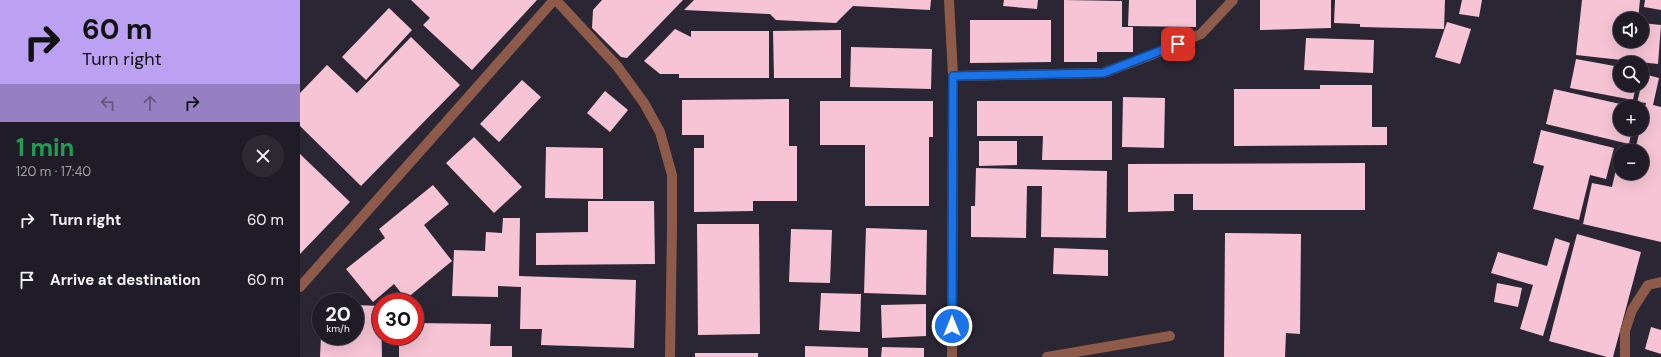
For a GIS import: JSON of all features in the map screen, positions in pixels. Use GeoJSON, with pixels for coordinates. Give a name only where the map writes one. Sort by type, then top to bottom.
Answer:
{"type":"FeatureCollection","features":[{"type":"Feature","properties":{"kind":"street"},"geometry":{"type":"LineString","coordinates":[[300,287],[555,0],[617,66],[644,103],[660,132],[672,174],[670,357]]}},
{"type":"Feature","properties":{"kind":"street"},"geometry":{"type":"LineString","coordinates":[[949,0],[953,76],[952,357]]}},
{"type":"Feature","properties":{"kind":"street"},"geometry":{"type":"LineString","coordinates":[[953,76],[1103,73],[1154,54],[1201,34],[1232,0]]}},
{"type":"Feature","properties":{"kind":"street"},"geometry":{"type":"LineString","coordinates":[[1624,357],[1625,331],[1632,310],[1648,285],[1661,282]]}},
{"type":"Feature","properties":{"kind":"street"},"geometry":{"type":"LineString","coordinates":[[1048,357],[1170,336]]}},
{"type":"Feature","properties":{"kind":"building"},"geometry":{"type":"Polygon","coordinates":[[[411,0],[537,0],[472,70],[423,25],[430,18],[411,0]]]}},
{"type":"Feature","properties":{"kind":"building"},"geometry":{"type":"Polygon","coordinates":[[[602,0],[683,0],[627,58],[621,57],[592,28],[593,10],[602,0]]]}},
{"type":"Feature","properties":{"kind":"building"},"geometry":{"type":"Polygon","coordinates":[[[694,0],[931,0],[930,10],[853,6],[836,23],[776,20],[770,14],[684,10],[694,0]]]}},
{"type":"Feature","properties":{"kind":"building"},"geometry":{"type":"Polygon","coordinates":[[[1004,0],[1038,0],[1037,9],[1003,6],[1004,0]]]}},
{"type":"Feature","properties":{"kind":"building"},"geometry":{"type":"Polygon","coordinates":[[[1064,0],[1122,1],[1122,27],[1133,27],[1133,52],[1097,52],[1097,62],[1064,62],[1064,0]]]}},
{"type":"Feature","properties":{"kind":"building"},"geometry":{"type":"Polygon","coordinates":[[[1129,0],[1196,0],[1196,27],[1128,26],[1129,0]]]}},
{"type":"Feature","properties":{"kind":"building"},"geometry":{"type":"Polygon","coordinates":[[[1260,0],[1331,0],[1331,28],[1260,30],[1260,0]]]}},
{"type":"Feature","properties":{"kind":"building"},"geometry":{"type":"Polygon","coordinates":[[[1335,0],[1445,0],[1444,29],[1360,27],[1360,24],[1334,23],[1335,0]]]}},
{"type":"Feature","properties":{"kind":"building"},"geometry":{"type":"Polygon","coordinates":[[[1462,0],[1482,0],[1479,17],[1459,14],[1462,0]]]}},
{"type":"Feature","properties":{"kind":"building"},"geometry":{"type":"Polygon","coordinates":[[[1582,0],[1640,0],[1639,12],[1613,12],[1613,48],[1649,48],[1649,24],[1661,25],[1658,64],[1649,63],[1649,56],[1613,56],[1613,59],[1576,55],[1582,0]]]}},
{"type":"Feature","properties":{"kind":"building"},"geometry":{"type":"Polygon","coordinates":[[[1645,0],[1661,0],[1661,10],[1644,7],[1645,0]]]}},
{"type":"Feature","properties":{"kind":"building"},"geometry":{"type":"Polygon","coordinates":[[[389,8],[412,30],[366,80],[342,57],[389,8]]]}},
{"type":"Feature","properties":{"kind":"building"},"geometry":{"type":"Polygon","coordinates":[[[970,20],[1051,20],[1051,62],[970,63],[970,20]]]}},
{"type":"Feature","properties":{"kind":"building"},"geometry":{"type":"Polygon","coordinates":[[[1447,22],[1471,29],[1460,64],[1435,57],[1447,22]]]}},
{"type":"Feature","properties":{"kind":"building"},"geometry":{"type":"Polygon","coordinates":[[[675,29],[691,37],[691,31],[769,31],[769,78],[679,78],[679,74],[660,74],[644,61],[675,29]]]}},
{"type":"Feature","properties":{"kind":"building"},"geometry":{"type":"Polygon","coordinates":[[[841,30],[841,78],[774,78],[773,31],[841,30]]]}},
{"type":"Feature","properties":{"kind":"building"},"geometry":{"type":"Polygon","coordinates":[[[411,37],[460,85],[361,186],[300,126],[300,93],[327,65],[357,93],[411,37]]]}},
{"type":"Feature","properties":{"kind":"building"},"geometry":{"type":"Polygon","coordinates":[[[1306,38],[1374,40],[1373,73],[1304,70],[1306,38]]]}},
{"type":"Feature","properties":{"kind":"building"},"geometry":{"type":"Polygon","coordinates":[[[851,47],[932,49],[931,89],[850,87],[851,47]]]}},
{"type":"Feature","properties":{"kind":"building"},"geometry":{"type":"Polygon","coordinates":[[[1576,59],[1613,66],[1613,92],[1635,92],[1633,100],[1570,88],[1576,59]]]}},
{"type":"Feature","properties":{"kind":"building"},"geometry":{"type":"Polygon","coordinates":[[[1649,75],[1659,78],[1653,105],[1661,107],[1661,242],[1583,224],[1592,183],[1612,187],[1614,180],[1649,180],[1649,144],[1637,144],[1638,136],[1649,136],[1649,100],[1638,100],[1640,92],[1649,92],[1649,75]]]}},
{"type":"Feature","properties":{"kind":"building"},"geometry":{"type":"Polygon","coordinates":[[[522,80],[541,97],[499,142],[480,124],[522,80]]]}},
{"type":"Feature","properties":{"kind":"building"},"geometry":{"type":"Polygon","coordinates":[[[1320,85],[1372,85],[1372,127],[1387,127],[1387,145],[1234,146],[1234,89],[1320,89],[1320,85]]]}},
{"type":"Feature","properties":{"kind":"building"},"geometry":{"type":"Polygon","coordinates":[[[1554,89],[1613,102],[1613,136],[1631,136],[1629,144],[1546,124],[1554,89]]]}},
{"type":"Feature","properties":{"kind":"building"},"geometry":{"type":"Polygon","coordinates":[[[605,91],[628,110],[610,132],[587,113],[605,91]]]}},
{"type":"Feature","properties":{"kind":"building"},"geometry":{"type":"Polygon","coordinates":[[[1123,97],[1165,98],[1164,148],[1122,147],[1123,97]]]}},
{"type":"Feature","properties":{"kind":"building"},"geometry":{"type":"Polygon","coordinates":[[[789,99],[789,146],[797,146],[797,201],[753,201],[753,211],[694,212],[694,148],[704,148],[704,135],[682,135],[682,100],[789,99]]]}},
{"type":"Feature","properties":{"kind":"building"},"geometry":{"type":"Polygon","coordinates":[[[820,101],[933,101],[933,137],[929,137],[929,206],[865,206],[865,145],[820,145],[820,101]]]}},
{"type":"Feature","properties":{"kind":"building"},"geometry":{"type":"Polygon","coordinates":[[[977,101],[1112,101],[1112,160],[1042,160],[1043,136],[977,136],[977,101]]]}},
{"type":"Feature","properties":{"kind":"building"},"geometry":{"type":"Polygon","coordinates":[[[1541,130],[1613,148],[1606,179],[1590,175],[1579,220],[1533,209],[1544,166],[1533,163],[1541,130]]]}},
{"type":"Feature","properties":{"kind":"building"},"geometry":{"type":"Polygon","coordinates":[[[474,137],[522,187],[494,213],[446,163],[474,137]]]}},
{"type":"Feature","properties":{"kind":"building"},"geometry":{"type":"Polygon","coordinates":[[[979,141],[1017,141],[1017,165],[979,166],[979,141]]]}},
{"type":"Feature","properties":{"kind":"building"},"geometry":{"type":"Polygon","coordinates":[[[546,147],[603,148],[603,199],[545,198],[546,147]]]}},
{"type":"Feature","properties":{"kind":"building"},"geometry":{"type":"Polygon","coordinates":[[[300,154],[350,202],[300,254],[300,154]]]}},
{"type":"Feature","properties":{"kind":"building"},"geometry":{"type":"Polygon","coordinates":[[[1365,163],[1365,210],[1193,210],[1193,194],[1174,194],[1174,211],[1128,212],[1128,164],[1365,163]]]}},
{"type":"Feature","properties":{"kind":"building"},"geometry":{"type":"Polygon","coordinates":[[[976,168],[1107,171],[1106,238],[1041,237],[1042,186],[1027,186],[1026,238],[971,237],[971,206],[975,206],[976,168]]]}},
{"type":"Feature","properties":{"kind":"building"},"geometry":{"type":"Polygon","coordinates":[[[433,185],[449,204],[424,225],[452,261],[413,293],[401,293],[394,284],[384,293],[372,293],[372,301],[346,269],[385,238],[379,229],[433,185]]]}},
{"type":"Feature","properties":{"kind":"building"},"geometry":{"type":"Polygon","coordinates":[[[588,201],[654,201],[655,264],[536,265],[536,233],[588,232],[588,201]]]}},
{"type":"Feature","properties":{"kind":"building"},"geometry":{"type":"Polygon","coordinates":[[[503,218],[520,218],[519,276],[636,280],[634,348],[541,345],[542,329],[520,329],[521,287],[498,286],[498,297],[452,296],[454,250],[485,251],[486,232],[502,233],[503,218]]]}},
{"type":"Feature","properties":{"kind":"building"},"geometry":{"type":"Polygon","coordinates":[[[697,224],[759,224],[760,334],[698,335],[697,224]]]}},
{"type":"Feature","properties":{"kind":"building"},"geometry":{"type":"Polygon","coordinates":[[[866,228],[927,230],[926,295],[864,293],[866,228]]]}},
{"type":"Feature","properties":{"kind":"building"},"geometry":{"type":"Polygon","coordinates":[[[791,229],[832,230],[830,283],[789,282],[791,229]]]}},
{"type":"Feature","properties":{"kind":"building"},"geometry":{"type":"Polygon","coordinates":[[[1225,233],[1301,234],[1300,334],[1286,333],[1285,357],[1224,357],[1225,233]]]}},
{"type":"Feature","properties":{"kind":"building"},"geometry":{"type":"Polygon","coordinates":[[[1577,234],[1641,252],[1613,357],[1607,357],[1549,341],[1577,234]]]}},
{"type":"Feature","properties":{"kind":"building"},"geometry":{"type":"Polygon","coordinates":[[[1555,238],[1570,243],[1543,336],[1520,329],[1533,285],[1491,273],[1498,252],[1547,266],[1555,238]]]}},
{"type":"Feature","properties":{"kind":"building"},"geometry":{"type":"Polygon","coordinates":[[[1054,248],[1108,250],[1108,276],[1053,274],[1054,248]]]}},
{"type":"Feature","properties":{"kind":"building"},"geometry":{"type":"Polygon","coordinates":[[[1497,283],[1522,288],[1518,307],[1494,302],[1497,283]]]}},
{"type":"Feature","properties":{"kind":"building"},"geometry":{"type":"Polygon","coordinates":[[[821,293],[861,294],[860,332],[819,330],[821,293]]]}},
{"type":"Feature","properties":{"kind":"building"},"geometry":{"type":"Polygon","coordinates":[[[926,304],[926,336],[882,338],[881,305],[926,304]]]}},
{"type":"Feature","properties":{"kind":"building"},"geometry":{"type":"Polygon","coordinates":[[[364,305],[372,306],[372,345],[382,345],[382,357],[320,357],[321,345],[364,345],[364,305]]]}},
{"type":"Feature","properties":{"kind":"building"},"geometry":{"type":"Polygon","coordinates":[[[424,323],[491,324],[490,346],[512,346],[512,357],[399,357],[399,345],[424,345],[424,323]]]}},
{"type":"Feature","properties":{"kind":"building"},"geometry":{"type":"Polygon","coordinates":[[[1651,327],[1661,330],[1661,354],[1645,349],[1651,327]]]}},
{"type":"Feature","properties":{"kind":"building"},"geometry":{"type":"Polygon","coordinates":[[[805,346],[868,348],[868,357],[805,357],[805,346]]]}},
{"type":"Feature","properties":{"kind":"building"},"geometry":{"type":"Polygon","coordinates":[[[882,347],[924,348],[924,357],[881,357],[882,347]]]}},
{"type":"Feature","properties":{"kind":"building"},"geometry":{"type":"Polygon","coordinates":[[[695,353],[758,353],[758,357],[695,357],[695,353]]]}},
{"type":"Feature","properties":{"kind":"route"},"geometry":{"type":"LineString","coordinates":[[952,326],[953,76],[1103,73],[1178,44]]}}]}
